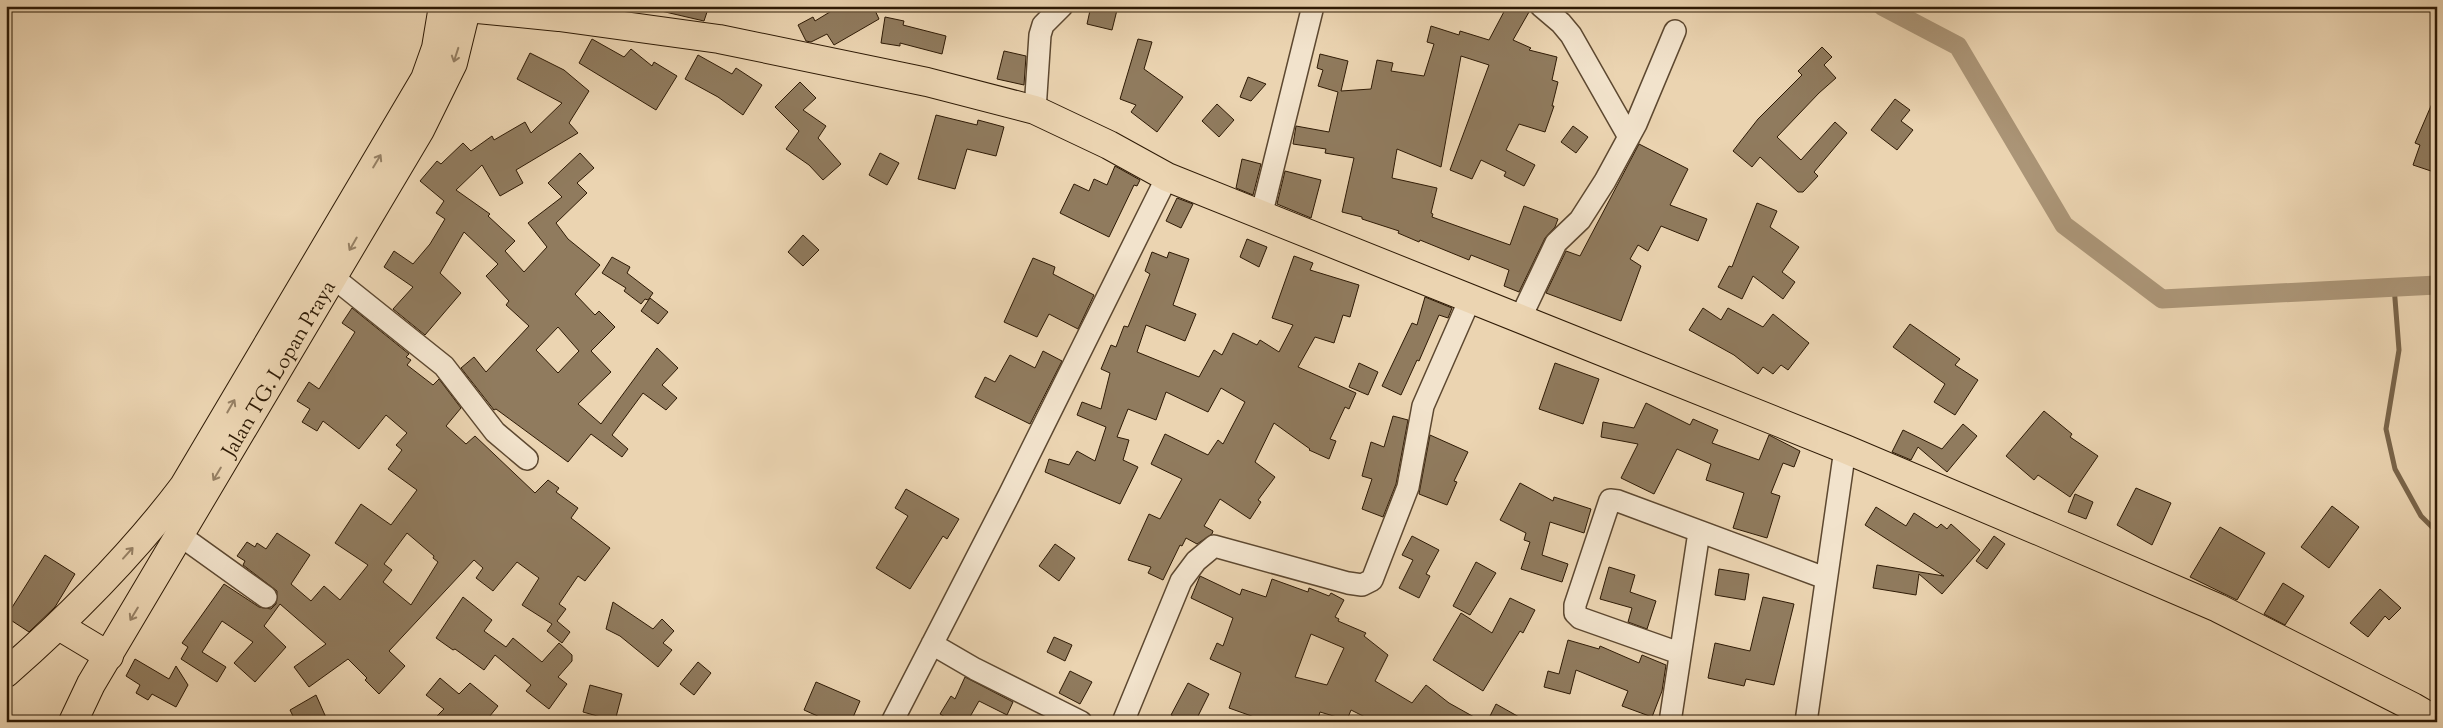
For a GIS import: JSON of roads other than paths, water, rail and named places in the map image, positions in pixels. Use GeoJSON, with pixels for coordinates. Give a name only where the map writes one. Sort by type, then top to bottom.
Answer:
{"type":"FeatureCollection","features":[{"type":"Feature","properties":{"kind":"main road"},"geometry":{"type":"LineString","coordinates":[[459,7],[559,17],[719,39],[927,82],[1035,110],[1109,145],[1167,177],[1844,449],[2218,608],[2437,721]]}},
{"type":"Feature","properties":{"kind":"main road","name":"Jalan TG. Lopan Praya"},"geometry":{"type":"LineString","coordinates":[[73,722],[91,684],[334,278],[364,203],[424,79],[436,48],[459,7]]}},
{"type":"Feature","properties":{"kind":"main road","name":"Jalan TG. Lopan Praya"},"geometry":{"type":"LineString","coordinates":[[6,673],[59,626],[157,520],[184,486],[364,203]]}},
{"type":"Feature","properties":{"kind":"main road"},"geometry":{"type":"LineString","coordinates":[[59,626],[109,656]]}},
{"type":"Feature","properties":{"kind":"street"},"geometry":{"type":"LineString","coordinates":[[1035,110],[1040,35],[1043,25],[1062,6]]}},
{"type":"Feature","properties":{"kind":"street"},"geometry":{"type":"LineString","coordinates":[[1261,216],[1313,6]]}},
{"type":"Feature","properties":{"kind":"street"},"geometry":{"type":"LineString","coordinates":[[1541,6],[1561,23],[1571,35],[1629,137]]}},
{"type":"Feature","properties":{"kind":"street"},"geometry":{"type":"LineString","coordinates":[[1520,320],[1556,243],[1583,216],[1629,137],[1675,31]]}},
{"type":"Feature","properties":{"kind":"street"},"geometry":{"type":"LineString","coordinates":[[892,722],[1009,495],[1167,177]]}},
{"type":"Feature","properties":{"kind":"street"},"geometry":{"type":"LineString","coordinates":[[334,278],[440,362],[495,432],[527,459]]}},
{"type":"Feature","properties":{"kind":"street"},"geometry":{"type":"LineString","coordinates":[[1123,722],[1181,581],[1196,561],[1214,546],[1348,583],[1362,585],[1372,580],[1408,487],[1423,406],[1470,299]]}},
{"type":"Feature","properties":{"kind":"street"},"geometry":{"type":"LineString","coordinates":[[1806,722],[1844,449]]}},
{"type":"Feature","properties":{"kind":"street"},"geometry":{"type":"LineString","coordinates":[[1679,653],[1580,618],[1574,611],[1610,500],[1618,501],[1825,578]]}},
{"type":"Feature","properties":{"kind":"street"},"geometry":{"type":"LineString","coordinates":[[1670,722],[1698,532]]}},
{"type":"Feature","properties":{"kind":"street"},"geometry":{"type":"LineString","coordinates":[[181,536],[266,597]]}},
{"type":"Feature","properties":{"kind":"street"},"geometry":{"type":"LineString","coordinates":[[932,644],[975,669],[1081,722]]}},
{"type":"Feature","properties":{"kind":"waterway"},"geometry":{"type":"LineString","coordinates":[[1882,6],[1958,46],[2064,225],[2162,299],[2437,285]]}},
{"type":"Feature","properties":{"kind":"waterway"},"geometry":{"type":"LineString","coordinates":[[2394,286],[2399,350],[2386,429],[2395,469],[2421,516],[2437,532]]}}]}
